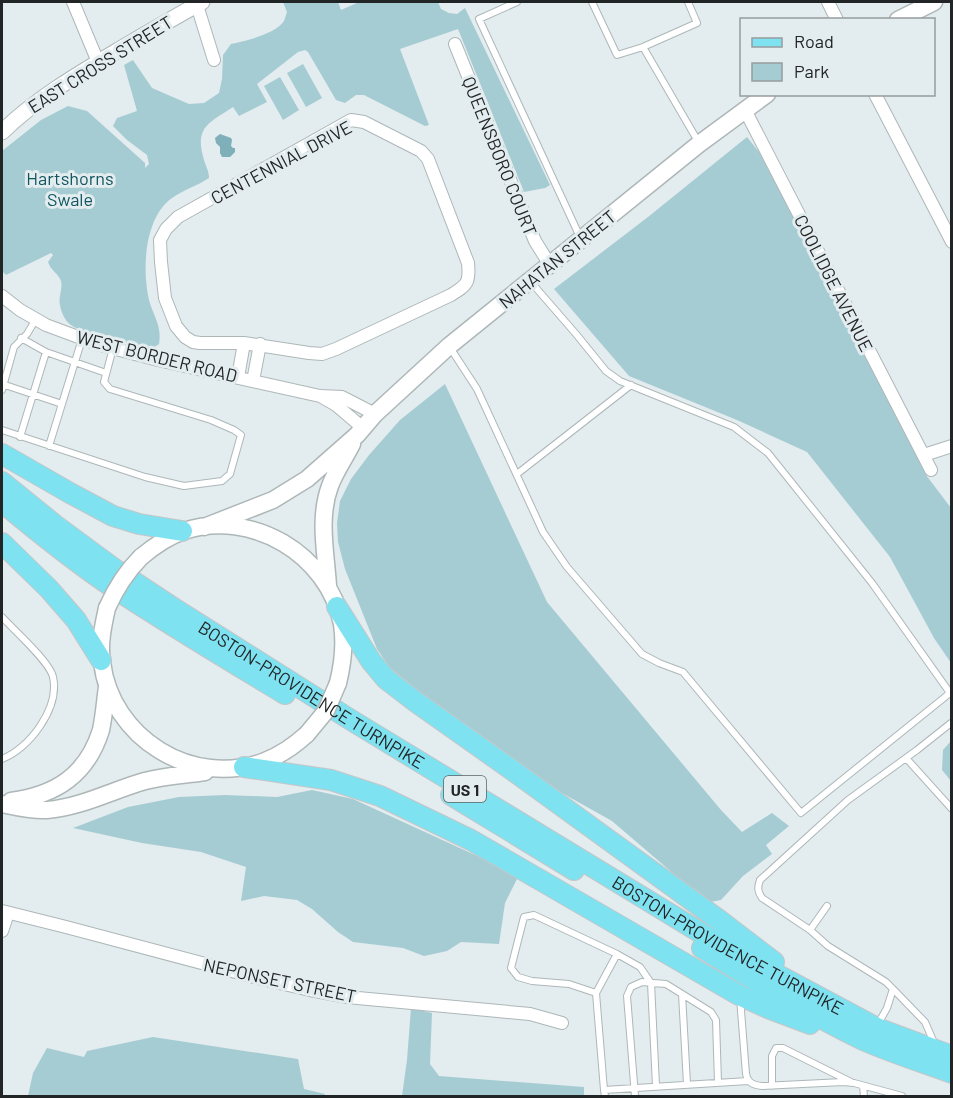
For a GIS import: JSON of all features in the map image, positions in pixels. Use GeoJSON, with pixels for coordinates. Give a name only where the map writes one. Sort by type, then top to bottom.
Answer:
{"type":"FeatureCollection","features":[{"type":"Feature","properties":{"kind":"main road"},"geometry":{"type":"LineString","coordinates":[[902,18],[934,2]]}},
{"type":"Feature","properties":{"kind":"main road","name":"NAHATAN STREET"},"geometry":{"type":"LineString","coordinates":[[204,527],[273,500],[307,479],[449,346],[699,144],[764,96]]}},
{"type":"Feature","properties":{"kind":"main road","name":"NAHATAN STREET"},"geometry":{"type":"LineString","coordinates":[[328,587],[323,525],[324,506],[330,485],[360,431]]}},
{"type":"Feature","properties":{"kind":"main road"},"geometry":{"type":"LineString","coordinates":[[2,453],[113,516],[139,524],[182,531]]}},
{"type":"Feature","properties":{"kind":"main road","name":"BOSTON-PROVIDENCE TURNPIKE"},"geometry":{"type":"LineString","coordinates":[[2,482],[116,570],[279,675],[716,942],[816,996],[870,1034],[951,1073]]}},
{"type":"Feature","properties":{"kind":"main road","name":"BOSTON-PROVIDENCE TURNPIKE"},"geometry":{"type":"LineString","coordinates":[[2,502],[112,587],[176,628],[759,984],[817,1017],[870,1034],[945,1053]]}},
{"type":"Feature","properties":{"kind":"main road"},"geometry":{"type":"LineString","coordinates":[[221,769],[195,766],[160,752],[147,743],[125,721],[107,687],[101,660],[101,641],[107,608],[112,597],[141,557],[182,531],[231,526],[252,529],[283,542],[298,552],[315,569],[328,587],[337,607],[371,661],[392,683],[719,920],[816,996]]}},
{"type":"Feature","properties":{"kind":"main road"},"geometry":{"type":"LineString","coordinates":[[2,543],[76,620],[101,660]]}},
{"type":"Feature","properties":{"kind":"main road"},"geometry":{"type":"LineString","coordinates":[[2,803],[19,808],[46,810],[91,800],[146,781],[244,767],[266,761],[282,753],[307,734],[326,711],[338,683],[344,646],[337,607]]}},
{"type":"Feature","properties":{"kind":"main road"},"geometry":{"type":"LineString","coordinates":[[2,803],[26,799],[54,790],[86,763],[101,729],[107,687]]}},
{"type":"Feature","properties":{"kind":"main road"},"geometry":{"type":"LineString","coordinates":[[244,767],[332,780],[380,796],[471,840],[770,1009],[836,1033],[870,1034]]}},
{"type":"Feature","properties":{"kind":"street"},"geometry":{"type":"LineString","coordinates":[[73,2],[98,62]]}},
{"type":"Feature","properties":{"kind":"street"},"geometry":{"type":"LineString","coordinates":[[199,2],[214,60]]}},
{"type":"Feature","properties":{"kind":"street","name":"EAST CROSS STREET"},"geometry":{"type":"LineString","coordinates":[[2,132],[43,98],[98,62],[199,2]]}},
{"type":"Feature","properties":{"kind":"street"},"geometry":{"type":"LineString","coordinates":[[828,2],[836,18]]}},
{"type":"Feature","properties":{"kind":"street","name":"QUEENSBORO COURT"},"geometry":{"type":"LineString","coordinates":[[455,44],[535,241],[550,265]]}},
{"type":"Feature","properties":{"kind":"street"},"geometry":{"type":"LineString","coordinates":[[876,96],[951,242]]}},
{"type":"Feature","properties":{"kind":"street","name":"COOLIDGE AVENUE"},"geometry":{"type":"LineString","coordinates":[[745,110],[931,470]]}},
{"type":"Feature","properties":{"kind":"street","name":"CENTENNIAL DRIVE"},"geometry":{"type":"LineString","coordinates":[[351,120],[364,122],[421,151],[428,159],[468,263],[469,275],[464,287],[322,354],[260,344],[193,342],[185,337],[176,326],[165,298],[160,262],[160,240],[166,229],[178,217],[351,120]]}},
{"type":"Feature","properties":{"kind":"street","name":"WEST BORDER ROAD"},"geometry":{"type":"LineString","coordinates":[[2,296],[46,325],[82,339],[158,360],[321,396],[342,397],[375,414]]}},
{"type":"Feature","properties":{"kind":"street"},"geometry":{"type":"LineString","coordinates":[[238,377],[244,342]]}},
{"type":"Feature","properties":{"kind":"street"},"geometry":{"type":"LineString","coordinates":[[253,381],[260,344]]}},
{"type":"Feature","properties":{"kind":"street"},"geometry":{"type":"LineString","coordinates":[[321,396],[336,405],[360,431]]}},
{"type":"Feature","properties":{"kind":"street"},"geometry":{"type":"LineString","coordinates":[[924,455],[951,446]]}},
{"type":"Feature","properties":{"kind":"street"},"geometry":{"type":"LineString","coordinates":[[2,931],[5,912]]}},
{"type":"Feature","properties":{"kind":"street","name":"NEPONSET STREET"},"geometry":{"type":"LineString","coordinates":[[5,912],[310,990],[347,997],[530,1014],[562,1023]]}},
{"type":"Feature","properties":{"kind":"lane"},"geometry":{"type":"LineString","coordinates":[[517,2],[479,19],[581,239]]}},
{"type":"Feature","properties":{"kind":"lane"},"geometry":{"type":"LineString","coordinates":[[592,2],[617,55],[698,23],[688,2]]}},
{"type":"Feature","properties":{"kind":"lane"},"geometry":{"type":"LineString","coordinates":[[643,46],[699,144]]}},
{"type":"Feature","properties":{"kind":"lane"},"geometry":{"type":"LineString","coordinates":[[449,346],[477,389],[543,532],[575,576],[642,654],[683,672],[801,813],[950,693],[872,582],[768,453],[734,427],[620,381],[606,371],[530,281]]}},
{"type":"Feature","properties":{"kind":"lane"},"geometry":{"type":"LineString","coordinates":[[36,319],[27,334],[14,347],[2,386],[62,404]]}},
{"type":"Feature","properties":{"kind":"lane"},"geometry":{"type":"LineString","coordinates":[[21,338],[46,352],[106,373]]}},
{"type":"Feature","properties":{"kind":"lane"},"geometry":{"type":"LineString","coordinates":[[49,446],[82,339]]}},
{"type":"Feature","properties":{"kind":"lane"},"geometry":{"type":"LineString","coordinates":[[2,430],[146,477],[184,486],[222,481],[230,474],[241,435],[211,420],[110,389],[104,382],[113,348]]}},
{"type":"Feature","properties":{"kind":"lane"},"geometry":{"type":"LineString","coordinates":[[21,437],[46,352]]}},
{"type":"Feature","properties":{"kind":"lane"},"geometry":{"type":"LineString","coordinates":[[517,474],[631,385]]}},
{"type":"Feature","properties":{"kind":"lane"},"geometry":{"type":"LineString","coordinates":[[2,616],[41,658],[53,676],[53,694],[49,712],[24,746],[2,759]]}},
{"type":"Feature","properties":{"kind":"lane"},"geometry":{"type":"LineString","coordinates":[[945,1053],[925,1022],[886,982],[828,946],[810,930],[762,898],[758,886],[760,880],[848,800],[951,723]]}},
{"type":"Feature","properties":{"kind":"lane"},"geometry":{"type":"LineString","coordinates":[[906,758],[951,809]]}},
{"type":"Feature","properties":{"kind":"lane"},"geometry":{"type":"LineString","coordinates":[[810,930],[827,906]]}},
{"type":"Feature","properties":{"kind":"lane"},"geometry":{"type":"LineString","coordinates":[[596,993],[569,984],[532,981],[518,977],[511,968],[524,917],[534,915],[640,967],[651,983],[656,1086]]}},
{"type":"Feature","properties":{"kind":"lane"},"geometry":{"type":"LineString","coordinates":[[617,954],[596,993],[605,1093],[634,1087],[748,1081]]}},
{"type":"Feature","properties":{"kind":"lane"},"geometry":{"type":"LineString","coordinates":[[635,1096],[627,996],[631,987],[642,982],[666,984],[711,1012],[716,1020],[718,1082]]}},
{"type":"Feature","properties":{"kind":"lane"},"geometry":{"type":"LineString","coordinates":[[870,1034],[887,1008],[893,989]]}},
{"type":"Feature","properties":{"kind":"lane"},"geometry":{"type":"LineString","coordinates":[[682,994],[687,1084]]}},
{"type":"Feature","properties":{"kind":"lane"},"geometry":{"type":"LineString","coordinates":[[740,994],[746,1074],[748,1081],[753,1085],[854,1083]]}},
{"type":"Feature","properties":{"kind":"lane"},"geometry":{"type":"LineString","coordinates":[[772,1086],[772,1056],[776,1048],[783,1048],[854,1083],[902,1096]]}},
{"type":"Feature","properties":{"kind":"lane"},"geometry":{"type":"LineString","coordinates":[[863,1086],[864,1096]]}},
{"type":"Feature","properties":{"kind":"green space","name":"Hartshorns Swale"},"geometry":{"type":"Polygon","coordinates":[[[283,2],[338,2],[341,10],[359,2],[438,2],[441,9],[457,14],[465,8],[550,185],[524,192],[458,29],[400,49],[429,125],[425,126],[364,95],[356,95],[345,103],[336,100],[305,50],[298,52],[257,84],[267,102],[239,116],[233,107],[206,127],[202,133],[201,149],[209,178],[172,198],[156,218],[147,245],[146,274],[149,300],[158,326],[159,344],[153,348],[122,342],[87,333],[69,323],[61,311],[61,281],[48,262],[53,255],[51,253],[6,275],[2,271],[2,151],[41,120],[68,106],[87,111],[145,163],[145,168],[149,164],[147,155],[113,126],[117,118],[137,111],[124,65],[133,60],[152,88],[189,104],[204,103],[219,93],[223,55],[231,44],[260,36],[280,25],[287,12],[283,2]]]}},
{"type":"Feature","properties":{"kind":"green space"},"geometry":{"type":"Polygon","coordinates":[[[303,64],[322,98],[306,107],[287,73],[303,64]]]}},
{"type":"Feature","properties":{"kind":"green space"},"geometry":{"type":"Polygon","coordinates":[[[280,77],[299,110],[283,120],[264,86],[280,77]]]}},
{"type":"Feature","properties":{"kind":"green space"},"geometry":{"type":"Polygon","coordinates":[[[747,137],[759,152],[926,475],[951,508],[951,663],[934,638],[890,557],[807,452],[737,420],[629,376],[554,289],[747,137]]]}},
{"type":"Feature","properties":{"kind":"green space"},"geometry":{"type":"Polygon","coordinates":[[[445,384],[547,602],[742,832],[772,813],[789,826],[766,845],[772,854],[743,876],[721,900],[710,902],[612,821],[544,783],[460,724],[390,668],[377,649],[345,569],[338,542],[337,523],[340,501],[351,479],[400,420],[445,384]]]}},
{"type":"Feature","properties":{"kind":"green space"},"geometry":{"type":"Polygon","coordinates":[[[951,741],[951,781],[942,770],[943,750],[951,741]]]}},
{"type":"Feature","properties":{"kind":"green space"},"geometry":{"type":"Polygon","coordinates":[[[312,790],[353,799],[519,875],[505,903],[499,944],[461,942],[447,951],[424,956],[403,948],[353,942],[312,909],[297,900],[264,896],[241,901],[246,867],[201,852],[142,843],[73,828],[128,807],[179,797],[225,795],[277,797],[312,790]]]}},
{"type":"Feature","properties":{"kind":"green space"},"geometry":{"type":"Polygon","coordinates":[[[411,1008],[432,1013],[430,1064],[439,1076],[584,1087],[584,1096],[402,1096],[411,1008]]]}},
{"type":"Feature","properties":{"kind":"green space"},"geometry":{"type":"Polygon","coordinates":[[[153,1037],[298,1059],[304,1089],[325,1094],[324,1096],[28,1096],[33,1073],[47,1048],[84,1057],[87,1051],[153,1037]]]}},
{"type":"Feature","properties":{"kind":"shaded area"},"geometry":{"type":"Polygon","coordinates":[[[220,134],[232,140],[231,146],[235,148],[235,152],[230,157],[222,157],[220,153],[220,147],[215,138],[220,134]]]}}]}
